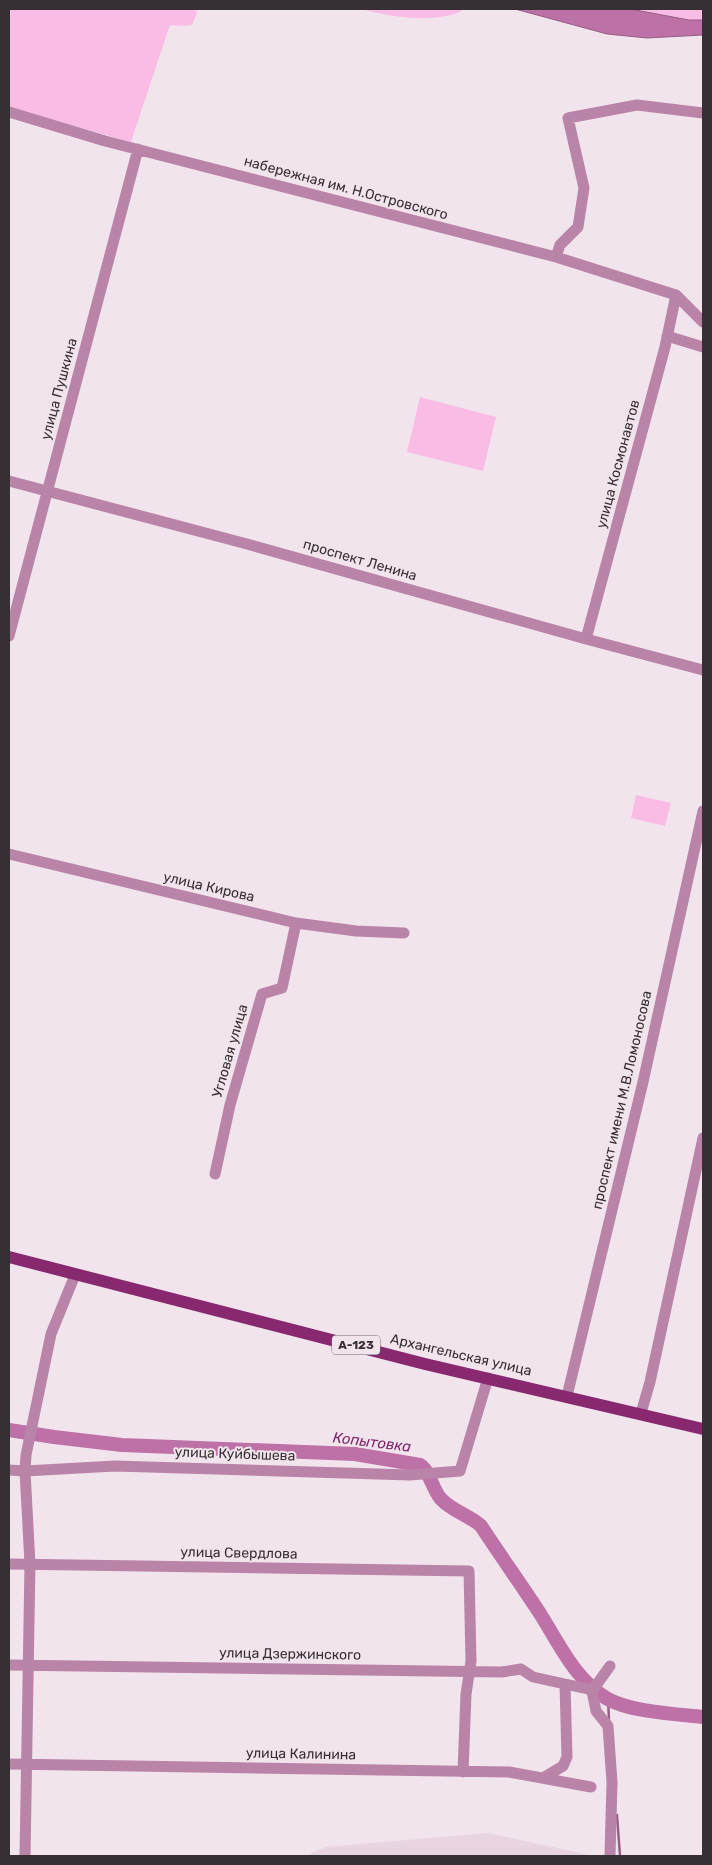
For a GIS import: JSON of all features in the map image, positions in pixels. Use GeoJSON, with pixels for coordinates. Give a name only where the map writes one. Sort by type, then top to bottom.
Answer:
{"type":"FeatureCollection","features":[{"type":"Feature","properties":{"kind":"main road","name":"Архангельская улица"},"geometry":{"type":"LineString","coordinates":[[9,1257],[488,1378],[703,1429]]}},
{"type":"Feature","properties":{"kind":"street"},"geometry":{"type":"LineString","coordinates":[[556,257],[560,245],[578,227],[584,188],[568,118],[637,104],[703,113]]}},
{"type":"Feature","properties":{"kind":"street","name":"набережная им. Н.Островского"},"geometry":{"type":"LineString","coordinates":[[9,112],[105,141],[556,257],[676,296]]}},
{"type":"Feature","properties":{"kind":"street","name":"улица Пушкина"},"geometry":{"type":"LineString","coordinates":[[9,636],[138,149]]}},
{"type":"Feature","properties":{"kind":"street"},"geometry":{"type":"LineString","coordinates":[[676,296],[703,322]]}},
{"type":"Feature","properties":{"kind":"street","name":"улица Космонавтов"},"geometry":{"type":"LineString","coordinates":[[586,639],[638,448],[676,296]]}},
{"type":"Feature","properties":{"kind":"street"},"geometry":{"type":"LineString","coordinates":[[667,336],[703,347]]}},
{"type":"Feature","properties":{"kind":"street","name":"проспект Ленина"},"geometry":{"type":"LineString","coordinates":[[9,481],[247,544],[703,670]]}},
{"type":"Feature","properties":{"kind":"street","name":"проспект имени М.В.Ломоносова"},"geometry":{"type":"LineString","coordinates":[[568,1396],[643,1082],[703,811]]}},
{"type":"Feature","properties":{"kind":"street","name":"улица Кирова"},"geometry":{"type":"LineString","coordinates":[[9,854],[296,923],[356,932],[404,933]]}},
{"type":"Feature","properties":{"kind":"street","name":"Угловая улица"},"geometry":{"type":"LineString","coordinates":[[215,1174],[230,1105],[262,994],[282,988],[296,923]]}},
{"type":"Feature","properties":{"kind":"street"},"geometry":{"type":"LineString","coordinates":[[641,1414],[650,1382],[703,1138]]}},
{"type":"Feature","properties":{"kind":"street"},"geometry":{"type":"LineString","coordinates":[[25,1856],[30,1564],[25,1471],[28,1441],[52,1334],[75,1275]]}},
{"type":"Feature","properties":{"kind":"street","name":"улица Куйбышева"},"geometry":{"type":"LineString","coordinates":[[9,1470],[25,1471],[115,1466],[410,1476],[460,1471],[488,1378]]}},
{"type":"Feature","properties":{"kind":"street","name":"улица Свердлова"},"geometry":{"type":"LineString","coordinates":[[9,1564],[469,1572],[471,1641],[469,1671]]}},
{"type":"Feature","properties":{"kind":"street","name":"улица Дзержинского"},"geometry":{"type":"LineString","coordinates":[[9,1665],[502,1672],[522,1669],[533,1677],[592,1691]]}},
{"type":"Feature","properties":{"kind":"street"},"geometry":{"type":"LineString","coordinates":[[610,1666],[592,1691],[596,1711],[608,1726],[612,1782],[610,1856]]}},
{"type":"Feature","properties":{"kind":"street"},"geometry":{"type":"LineString","coordinates":[[463,1772],[469,1671]]}},
{"type":"Feature","properties":{"kind":"street"},"geometry":{"type":"LineString","coordinates":[[543,1778],[563,1766],[567,1757],[567,1684]]}},
{"type":"Feature","properties":{"kind":"street","name":"улица Калинина"},"geometry":{"type":"LineString","coordinates":[[9,1764],[509,1772],[591,1787]]}},
{"type":"Feature","properties":{"kind":"shaded area"},"geometry":{"type":"Polygon","coordinates":[[[9,9],[195,9],[197,13],[192,25],[170,25],[131,142],[9,108],[9,9]]]}},
{"type":"Feature","properties":{"kind":"shaded area"},"geometry":{"type":"Polygon","coordinates":[[[361,9],[460,9],[462,11],[438,17],[412,18],[385,15],[361,9]]]}},
{"type":"Feature","properties":{"kind":"shaded area"},"geometry":{"type":"Polygon","coordinates":[[[515,9],[630,9],[689,20],[703,20],[703,35],[647,38],[607,34],[515,9]]]}},
{"type":"Feature","properties":{"kind":"shaded area"},"geometry":{"type":"Polygon","coordinates":[[[630,9],[703,9],[703,20],[689,20],[630,9]]]}},
{"type":"Feature","properties":{"kind":"shaded area"},"geometry":{"type":"Polygon","coordinates":[[[420,397],[496,417],[483,471],[407,452],[420,397]]]}},
{"type":"Feature","properties":{"kind":"shaded area"},"geometry":{"type":"Polygon","coordinates":[[[636,795],[671,803],[665,826],[631,818],[636,795]]]}},
{"type":"Feature","properties":{"kind":"shaded area"},"geometry":{"type":"Polygon","coordinates":[[[488,1833],[594,1856],[306,1856],[325,1847],[488,1833]]]}},
{"type":"Feature","properties":{"kind":"waterway","name":"Копытовка"},"geometry":{"type":"LineString","coordinates":[[9,1430],[122,1445],[355,1454],[420,1465],[426,1471],[441,1499],[450,1507],[481,1526],[568,1659],[594,1690],[616,1703],[627,1706],[653,1712],[703,1717]]}},
{"type":"Feature","properties":{"kind":"waterway"},"geometry":{"type":"LineString","coordinates":[[608,1699],[609,1720]]}},
{"type":"Feature","properties":{"kind":"waterway"},"geometry":{"type":"LineString","coordinates":[[617,1815],[620,1856]]}}]}
